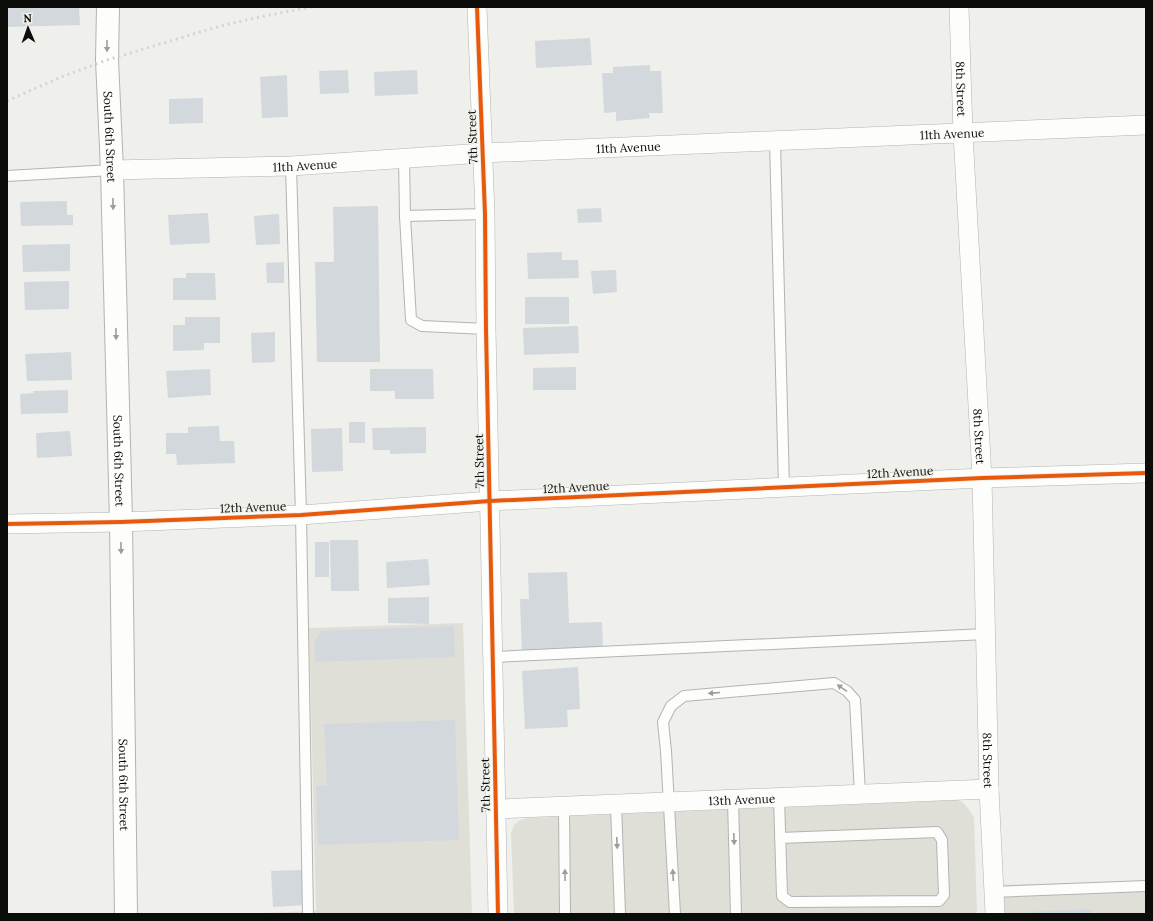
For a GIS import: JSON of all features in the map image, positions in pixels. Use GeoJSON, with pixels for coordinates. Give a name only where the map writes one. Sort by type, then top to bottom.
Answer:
{"type":"FeatureCollection","features":[{"type":"Feature","properties":{"kind":"street","name":"South 6th Street"},"geometry":{"type":"LineString","coordinates":[[108,7],[108,60],[121,522],[126,914]]}},
{"type":"Feature","properties":{"kind":"street","name":"7th Street"},"geometry":{"type":"LineString","coordinates":[[477,7],[485,214],[498,914]]}},
{"type":"Feature","properties":{"kind":"street","name":"8th Street"},"geometry":{"type":"LineString","coordinates":[[959,7],[963,133],[982,478],[989,789],[995,914]]}},
{"type":"Feature","properties":{"kind":"street","name":"11th Avenue"},"geometry":{"type":"LineString","coordinates":[[112,170],[291,166],[483,153],[1146,125]]}},
{"type":"Feature","properties":{"kind":"street","name":"12th Avenue"},"geometry":{"type":"LineString","coordinates":[[7,524],[121,522],[301,515],[490,501],[982,478],[1146,473]]}},
{"type":"Feature","properties":{"kind":"street","name":"13th Avenue"},"geometry":{"type":"LineString","coordinates":[[495,809],[989,789]]}},
{"type":"Feature","properties":{"kind":"lane"},"geometry":{"type":"LineString","coordinates":[[776,140],[784,487]]}},
{"type":"Feature","properties":{"kind":"lane"},"geometry":{"type":"LineString","coordinates":[[404,158],[405,216],[411,320],[422,326],[486,329]]}},
{"type":"Feature","properties":{"kind":"lane"},"geometry":{"type":"LineString","coordinates":[[291,166],[301,515],[308,914]]}},
{"type":"Feature","properties":{"kind":"lane"},"geometry":{"type":"LineString","coordinates":[[7,176],[112,170]]}},
{"type":"Feature","properties":{"kind":"lane"},"geometry":{"type":"LineString","coordinates":[[405,216],[485,214]]}},
{"type":"Feature","properties":{"kind":"lane"},"geometry":{"type":"LineString","coordinates":[[493,657],[986,634]]}},
{"type":"Feature","properties":{"kind":"lane"},"geometry":{"type":"LineString","coordinates":[[675,914],[663,722],[671,706],[684,696],[834,683],[847,691],[855,700],[860,794]]}},
{"type":"Feature","properties":{"kind":"lane"},"geometry":{"type":"LineString","coordinates":[[779,798],[780,838],[782,896],[790,902],[939,901],[944,895],[942,840],[937,832],[780,838]]}},
{"type":"Feature","properties":{"kind":"lane"},"geometry":{"type":"LineString","coordinates":[[733,800],[736,914]]}},
{"type":"Feature","properties":{"kind":"lane"},"geometry":{"type":"LineString","coordinates":[[616,804],[620,914]]}},
{"type":"Feature","properties":{"kind":"lane"},"geometry":{"type":"LineString","coordinates":[[564,807],[565,914]]}},
{"type":"Feature","properties":{"kind":"lane"},"geometry":{"type":"LineString","coordinates":[[993,892],[1146,886]]}},
{"type":"Feature","properties":{"kind":"shaded area"},"geometry":{"type":"Polygon","coordinates":[[[463,623],[472,914],[235,914],[316,911],[309,628],[463,623]]]}},
{"type":"Feature","properties":{"kind":"shaded area"},"geometry":{"type":"Polygon","coordinates":[[[957,800],[964,803],[974,817],[977,914],[514,914],[511,833],[514,825],[520,820],[529,818],[957,800]]]}},
{"type":"Feature","properties":{"kind":"shaded area"},"geometry":{"type":"Polygon","coordinates":[[[1146,881],[1146,914],[1002,914],[1000,885],[1146,881]]]}},
{"type":"Feature","properties":{"kind":"building"},"geometry":{"type":"Polygon","coordinates":[[[7,7],[79,7],[80,25],[7,27],[7,7]]]}},
{"type":"Feature","properties":{"kind":"building"},"geometry":{"type":"Polygon","coordinates":[[[590,38],[592,65],[536,68],[535,41],[590,38]]]}},
{"type":"Feature","properties":{"kind":"building"},"geometry":{"type":"Polygon","coordinates":[[[650,65],[650,71],[661,71],[663,113],[649,113],[650,118],[616,121],[616,112],[604,113],[602,73],[613,73],[613,67],[650,65]]]}},
{"type":"Feature","properties":{"kind":"building"},"geometry":{"type":"Polygon","coordinates":[[[348,70],[349,93],[320,94],[319,71],[348,70]]]}},
{"type":"Feature","properties":{"kind":"building"},"geometry":{"type":"Polygon","coordinates":[[[417,70],[418,94],[375,96],[374,72],[417,70]]]}},
{"type":"Feature","properties":{"kind":"building"},"geometry":{"type":"Polygon","coordinates":[[[287,75],[288,117],[262,118],[260,77],[287,75]]]}},
{"type":"Feature","properties":{"kind":"building"},"geometry":{"type":"Polygon","coordinates":[[[203,98],[203,123],[169,124],[169,99],[203,98]]]}},
{"type":"Feature","properties":{"kind":"building"},"geometry":{"type":"Polygon","coordinates":[[[67,201],[67,215],[73,215],[73,225],[21,226],[20,202],[67,201]]]}},
{"type":"Feature","properties":{"kind":"building"},"geometry":{"type":"Polygon","coordinates":[[[378,206],[380,362],[317,362],[315,262],[334,262],[333,207],[378,206]]]}},
{"type":"Feature","properties":{"kind":"building"},"geometry":{"type":"Polygon","coordinates":[[[601,208],[602,222],[578,223],[577,209],[601,208]]]}},
{"type":"Feature","properties":{"kind":"building"},"geometry":{"type":"Polygon","coordinates":[[[208,213],[210,243],[170,245],[168,215],[208,213]]]}},
{"type":"Feature","properties":{"kind":"building"},"geometry":{"type":"Polygon","coordinates":[[[279,214],[280,244],[256,245],[254,216],[279,214]]]}},
{"type":"Feature","properties":{"kind":"building"},"geometry":{"type":"Polygon","coordinates":[[[70,244],[70,271],[23,272],[22,245],[70,244]]]}},
{"type":"Feature","properties":{"kind":"building"},"geometry":{"type":"Polygon","coordinates":[[[562,252],[562,260],[578,260],[579,278],[528,279],[527,253],[562,252]]]}},
{"type":"Feature","properties":{"kind":"building"},"geometry":{"type":"Polygon","coordinates":[[[284,262],[284,283],[267,283],[266,263],[284,262]]]}},
{"type":"Feature","properties":{"kind":"building"},"geometry":{"type":"Polygon","coordinates":[[[616,270],[617,292],[593,294],[591,271],[616,270]]]}},
{"type":"Feature","properties":{"kind":"building"},"geometry":{"type":"Polygon","coordinates":[[[186,273],[215,273],[216,300],[173,300],[173,278],[186,278],[186,273]]]}},
{"type":"Feature","properties":{"kind":"building"},"geometry":{"type":"Polygon","coordinates":[[[69,281],[69,309],[25,310],[24,282],[69,281]]]}},
{"type":"Feature","properties":{"kind":"building"},"geometry":{"type":"Polygon","coordinates":[[[525,297],[569,297],[569,324],[525,324],[525,297]]]}},
{"type":"Feature","properties":{"kind":"building"},"geometry":{"type":"Polygon","coordinates":[[[185,317],[220,317],[220,343],[204,343],[204,350],[173,351],[173,325],[185,325],[185,317]]]}},
{"type":"Feature","properties":{"kind":"building"},"geometry":{"type":"Polygon","coordinates":[[[578,326],[579,353],[524,355],[523,328],[578,326]]]}},
{"type":"Feature","properties":{"kind":"building"},"geometry":{"type":"Polygon","coordinates":[[[275,332],[275,362],[252,363],[251,333],[275,332]]]}},
{"type":"Feature","properties":{"kind":"building"},"geometry":{"type":"Polygon","coordinates":[[[71,352],[72,380],[27,381],[25,354],[71,352]]]}},
{"type":"Feature","properties":{"kind":"building"},"geometry":{"type":"Polygon","coordinates":[[[576,367],[576,390],[533,390],[533,368],[576,367]]]}},
{"type":"Feature","properties":{"kind":"building"},"geometry":{"type":"Polygon","coordinates":[[[210,369],[211,395],[168,398],[166,371],[210,369]]]}},
{"type":"Feature","properties":{"kind":"building"},"geometry":{"type":"Polygon","coordinates":[[[370,369],[433,369],[434,399],[395,399],[395,391],[370,391],[370,369]]]}},
{"type":"Feature","properties":{"kind":"building"},"geometry":{"type":"Polygon","coordinates":[[[68,390],[68,413],[21,414],[20,394],[34,393],[33,391],[68,390]]]}},
{"type":"Feature","properties":{"kind":"building"},"geometry":{"type":"Polygon","coordinates":[[[349,422],[365,422],[365,443],[349,443],[349,422]]]}},
{"type":"Feature","properties":{"kind":"building"},"geometry":{"type":"Polygon","coordinates":[[[219,426],[220,441],[234,441],[235,463],[177,465],[176,454],[166,454],[166,433],[188,433],[188,427],[219,426]]]}},
{"type":"Feature","properties":{"kind":"building"},"geometry":{"type":"Polygon","coordinates":[[[426,427],[426,453],[390,454],[390,450],[373,450],[372,428],[426,427]]]}},
{"type":"Feature","properties":{"kind":"building"},"geometry":{"type":"Polygon","coordinates":[[[342,428],[343,471],[312,472],[311,429],[342,428]]]}},
{"type":"Feature","properties":{"kind":"building"},"geometry":{"type":"Polygon","coordinates":[[[70,431],[72,456],[37,458],[36,433],[70,431]]]}},
{"type":"Feature","properties":{"kind":"building"},"geometry":{"type":"Polygon","coordinates":[[[330,540],[358,540],[359,591],[331,591],[330,540]]]}},
{"type":"Feature","properties":{"kind":"building"},"geometry":{"type":"Polygon","coordinates":[[[315,542],[329,542],[329,577],[315,577],[315,542]]]}},
{"type":"Feature","properties":{"kind":"building"},"geometry":{"type":"Polygon","coordinates":[[[428,559],[430,585],[387,588],[386,562],[428,559]]]}},
{"type":"Feature","properties":{"kind":"building"},"geometry":{"type":"Polygon","coordinates":[[[567,572],[569,623],[602,622],[603,651],[522,654],[520,599],[529,599],[528,573],[567,572]]]}},
{"type":"Feature","properties":{"kind":"building"},"geometry":{"type":"Polygon","coordinates":[[[429,597],[429,624],[388,623],[388,598],[429,597]]]}},
{"type":"Feature","properties":{"kind":"building"},"geometry":{"type":"Polygon","coordinates":[[[454,626],[455,657],[315,662],[315,640],[321,631],[454,626]]]}},
{"type":"Feature","properties":{"kind":"building"},"geometry":{"type":"Polygon","coordinates":[[[578,667],[580,709],[567,710],[568,727],[525,729],[522,671],[578,667]]]}},
{"type":"Feature","properties":{"kind":"building"},"geometry":{"type":"Polygon","coordinates":[[[455,720],[459,840],[318,845],[316,786],[327,786],[324,724],[455,720]]]}},
{"type":"Feature","properties":{"kind":"building"},"geometry":{"type":"Polygon","coordinates":[[[302,870],[304,905],[273,907],[271,871],[302,870]]]}},
{"type":"Feature","properties":{"kind":"building"},"geometry":{"type":"Polygon","coordinates":[[[1092,909],[1092,914],[1026,914],[1026,912],[1092,909]]]}},
{"type":"Feature","properties":{"kind":"railway"},"geometry":{"type":"LineString","coordinates":[[7,101],[61,77],[107,60],[220,26],[311,7]]}},
{"type":"Feature","properties":{"kind":"cycle path"},"geometry":{"type":"LineString","coordinates":[[477,7],[485,214],[498,914]]}},
{"type":"Feature","properties":{"kind":"cycle path"},"geometry":{"type":"LineString","coordinates":[[7,524],[121,522],[301,515],[490,501],[982,478],[1146,473]]}}]}
